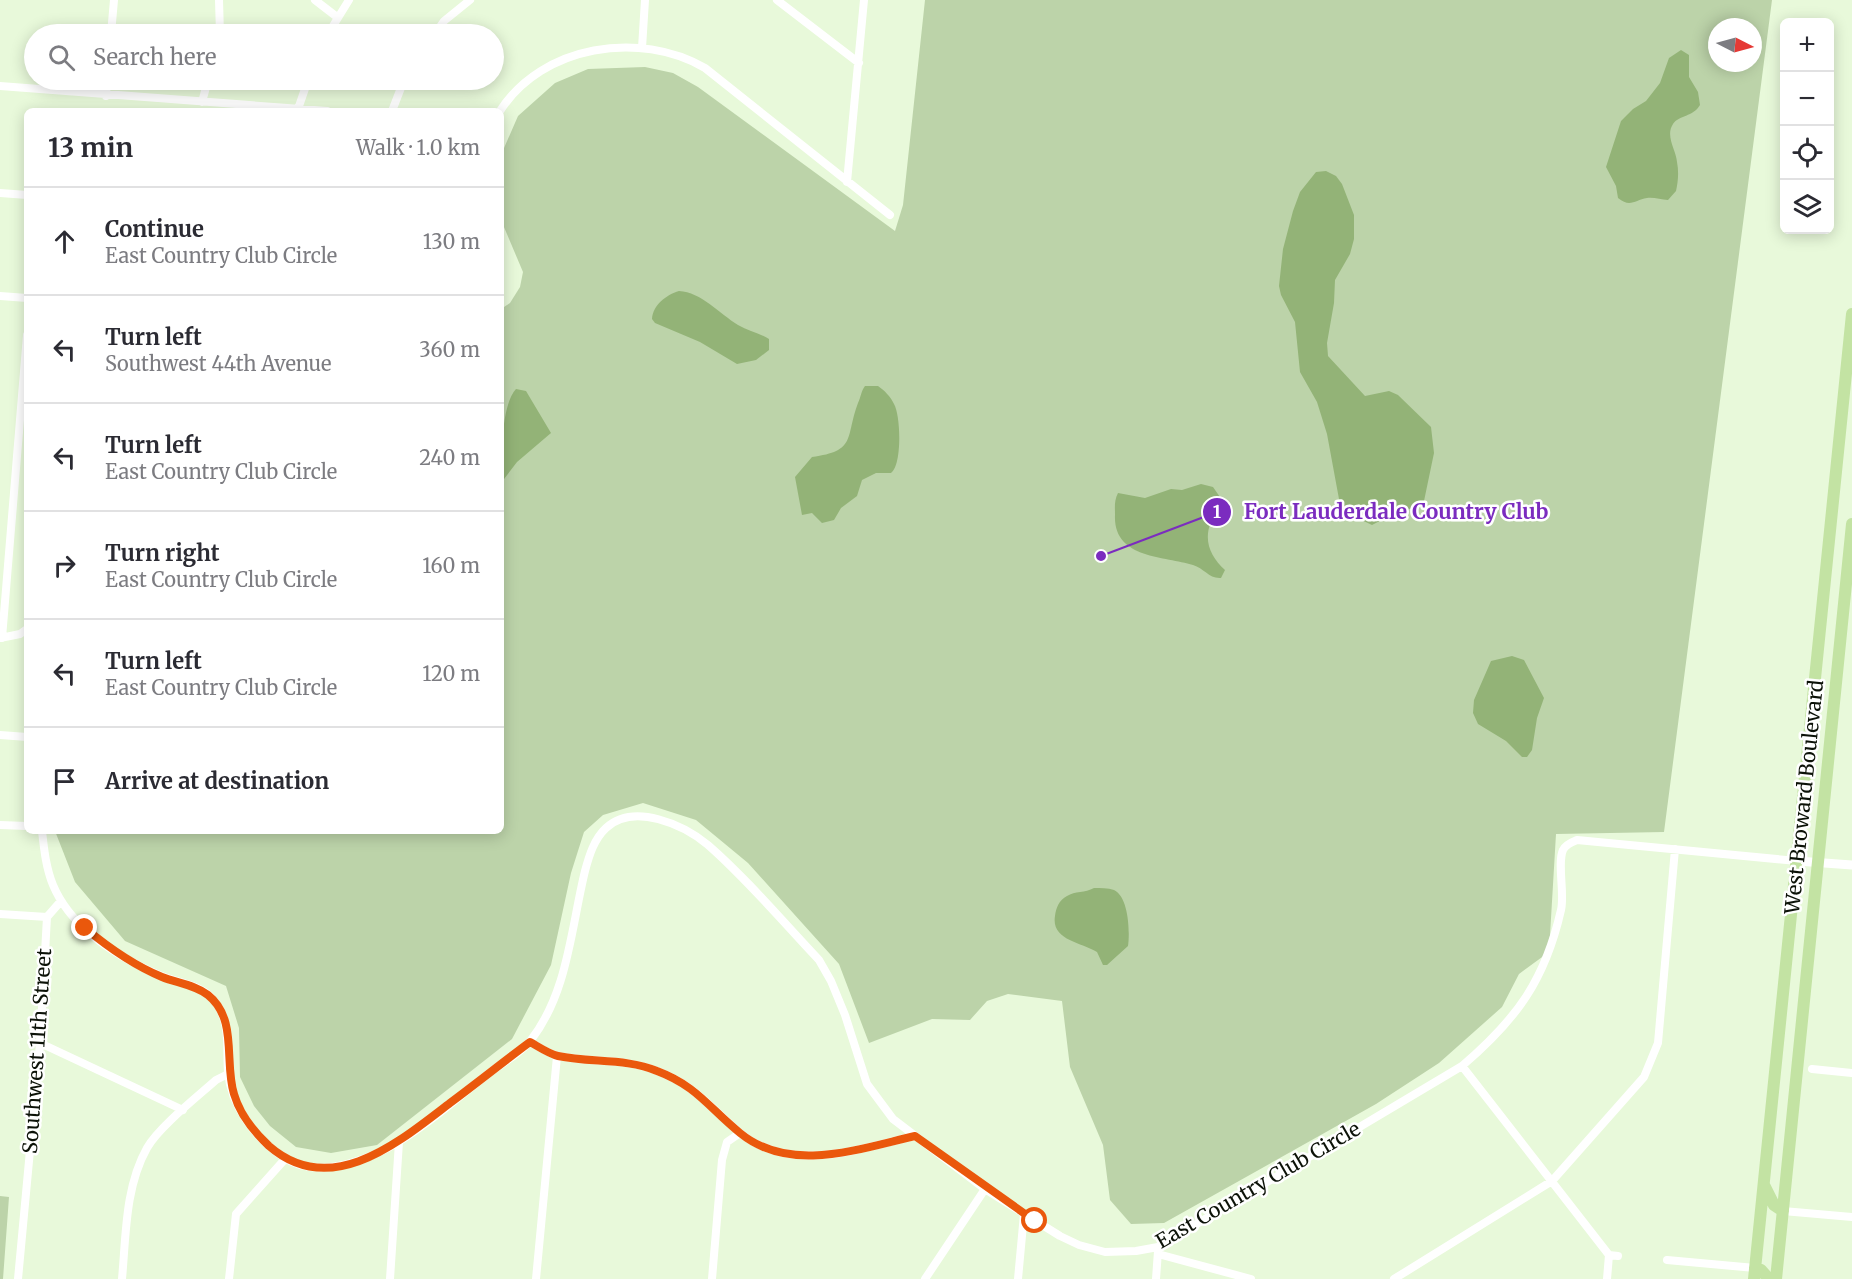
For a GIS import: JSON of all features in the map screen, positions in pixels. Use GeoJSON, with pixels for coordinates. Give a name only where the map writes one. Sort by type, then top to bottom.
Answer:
{"type":"FeatureCollection","features":[{"type":"Feature","properties":{"kind":"main road","name":"West Broward Boulevard"},"geometry":{"type":"LineString","coordinates":[[1754,1274],[1852,314]]}},
{"type":"Feature","properties":{"kind":"main road"},"geometry":{"type":"LineString","coordinates":[[1847,366],[1852,380]]}},
{"type":"Feature","properties":{"kind":"main road"},"geometry":{"type":"LineString","coordinates":[[1844,403],[1852,413]]}},
{"type":"Feature","properties":{"kind":"main road","name":"West Broward Boulevard"},"geometry":{"type":"LineString","coordinates":[[1776,1279],[1852,524]]}},
{"type":"Feature","properties":{"kind":"main road"},"geometry":{"type":"LineString","coordinates":[[1764,1184],[1774,1205],[1783,1210]]}},
{"type":"Feature","properties":{"kind":"main road"},"geometry":{"type":"LineString","coordinates":[[1754,1274],[1761,1270],[1769,1279]]}},
{"type":"Feature","properties":{"kind":"street"},"geometry":{"type":"LineString","coordinates":[[112,24],[114,0]]}},
{"type":"Feature","properties":{"kind":"street"},"geometry":{"type":"LineString","coordinates":[[219,0],[220,24]]}},
{"type":"Feature","properties":{"kind":"street"},"geometry":{"type":"LineString","coordinates":[[315,0],[337,17]]}},
{"type":"Feature","properties":{"kind":"street"},"geometry":{"type":"LineString","coordinates":[[333,24],[349,0]]}},
{"type":"Feature","properties":{"kind":"street"},"geometry":{"type":"LineString","coordinates":[[442,24],[470,0]]}},
{"type":"Feature","properties":{"kind":"street"},"geometry":{"type":"LineString","coordinates":[[642,48],[645,0]]}},
{"type":"Feature","properties":{"kind":"street"},"geometry":{"type":"LineString","coordinates":[[777,0],[859,63]]}},
{"type":"Feature","properties":{"kind":"street"},"geometry":{"type":"LineString","coordinates":[[847,182],[864,0]]}},
{"type":"Feature","properties":{"kind":"street"},"geometry":{"type":"LineString","coordinates":[[503,108],[530,78],[564,58],[602,48],[642,48],[671,53],[705,68],[890,215]]}},
{"type":"Feature","properties":{"kind":"street"},"geometry":{"type":"LineString","coordinates":[[0,86],[24,88]]}},
{"type":"Feature","properties":{"kind":"street"},"geometry":{"type":"LineString","coordinates":[[42,90],[284,108]]}},
{"type":"Feature","properties":{"kind":"street"},"geometry":{"type":"LineString","coordinates":[[105,96],[106,90]]}},
{"type":"Feature","properties":{"kind":"street"},"geometry":{"type":"LineString","coordinates":[[202,102],[205,90]]}},
{"type":"Feature","properties":{"kind":"street"},"geometry":{"type":"LineString","coordinates":[[298,108],[305,90]]}},
{"type":"Feature","properties":{"kind":"street"},"geometry":{"type":"LineString","coordinates":[[393,108],[400,90]]}},
{"type":"Feature","properties":{"kind":"street"},"geometry":{"type":"LineString","coordinates":[[0,193],[24,195]]}},
{"type":"Feature","properties":{"kind":"street"},"geometry":{"type":"LineString","coordinates":[[0,296],[24,298]]}},
{"type":"Feature","properties":{"kind":"street"},"geometry":{"type":"LineString","coordinates":[[24,370],[1,638],[24,631]]}},
{"type":"Feature","properties":{"kind":"street"},"geometry":{"type":"LineString","coordinates":[[0,735],[24,737]]}},
{"type":"Feature","properties":{"kind":"street","name":"East Country Club Circle"},"geometry":{"type":"LineString","coordinates":[[61,901],[85,928],[130,962],[209,996],[223,1015],[229,1036],[228,1074],[242,1115],[260,1137],[285,1159],[315,1167],[340,1167],[366,1159],[399,1142],[530,1042],[561,981],[586,869],[595,842],[608,825],[632,817],[658,819],[679,827],[707,845],[819,960],[831,981],[845,1015],[867,1084],[880,1105],[915,1136],[1024,1214],[1079,1245],[1105,1252],[1158,1250],[1462,1066],[1496,1037],[1542,972],[1562,906],[1562,852],[1568,844],[1577,840],[1675,849]]}},
{"type":"Feature","properties":{"kind":"street"},"geometry":{"type":"LineString","coordinates":[[0,825],[24,826]]}},
{"type":"Feature","properties":{"kind":"street"},"geometry":{"type":"LineString","coordinates":[[0,914],[47,917],[61,901],[52,884],[43,834]]}},
{"type":"Feature","properties":{"kind":"street"},"geometry":{"type":"LineString","coordinates":[[1394,1279],[1552,1181],[1644,1077],[1653,1060],[1658,1043],[1675,849],[1852,865]]}},
{"type":"Feature","properties":{"kind":"street","name":"Southwest 11th Street"},"geometry":{"type":"LineString","coordinates":[[18,1279],[40,1043],[47,917]]}},
{"type":"Feature","properties":{"kind":"street"},"geometry":{"type":"LineString","coordinates":[[530,1042],[557,1056],[623,1062],[655,1070],[687,1084],[740,1133],[757,1144],[796,1157],[821,1156],[915,1136]]}},
{"type":"Feature","properties":{"kind":"street"},"geometry":{"type":"LineString","coordinates":[[40,1043],[183,1110]]}},
{"type":"Feature","properties":{"kind":"street"},"geometry":{"type":"LineString","coordinates":[[536,1279],[557,1056]]}},
{"type":"Feature","properties":{"kind":"street"},"geometry":{"type":"LineString","coordinates":[[1462,1066],[1609,1255],[1606,1279]]}},
{"type":"Feature","properties":{"kind":"street"},"geometry":{"type":"LineString","coordinates":[[1812,1069],[1852,1073]]}},
{"type":"Feature","properties":{"kind":"street"},"geometry":{"type":"LineString","coordinates":[[122,1279],[131,1192],[137,1170],[148,1146],[216,1080],[228,1074]]}},
{"type":"Feature","properties":{"kind":"street"},"geometry":{"type":"LineString","coordinates":[[712,1279],[722,1160],[727,1142],[740,1133]]}},
{"type":"Feature","properties":{"kind":"street"},"geometry":{"type":"LineString","coordinates":[[390,1279],[399,1142]]}},
{"type":"Feature","properties":{"kind":"street"},"geometry":{"type":"LineString","coordinates":[[229,1279],[236,1214],[285,1159]]}},
{"type":"Feature","properties":{"kind":"street"},"geometry":{"type":"LineString","coordinates":[[925,1279],[985,1188]]}},
{"type":"Feature","properties":{"kind":"street"},"geometry":{"type":"LineString","coordinates":[[1783,1210],[1852,1217]]}},
{"type":"Feature","properties":{"kind":"street"},"geometry":{"type":"LineString","coordinates":[[1018,1279],[1024,1214]]}},
{"type":"Feature","properties":{"kind":"street"},"geometry":{"type":"LineString","coordinates":[[1156,1279],[1158,1250],[1251,1279]]}},
{"type":"Feature","properties":{"kind":"street"},"geometry":{"type":"LineString","coordinates":[[1609,1255],[1618,1256]]}},
{"type":"Feature","properties":{"kind":"street"},"geometry":{"type":"LineString","coordinates":[[1667,1260],[1754,1274]]}},
{"type":"Feature","properties":{"kind":"shaded area"},"geometry":{"type":"Polygon","coordinates":[[[925,0],[1772,0],[1664,832],[1556,834],[1549,952],[1519,974],[1502,1007],[1439,1063],[1376,1104],[1164,1223],[1131,1224],[1110,1200],[1103,1145],[1070,1067],[1062,1001],[1008,994],[987,1001],[970,1020],[932,1019],[869,1043],[839,964],[748,863],[696,820],[643,803],[603,815],[584,832],[571,873],[551,965],[512,1039],[377,1145],[331,1153],[296,1147],[270,1126],[254,1106],[240,1077],[239,1028],[226,986],[125,941],[75,882],[56,834],[504,834],[504,307],[510,303],[520,287],[523,272],[504,227],[504,148],[518,116],[555,83],[588,69],[645,67],[673,73],[698,87],[895,231],[903,205],[925,0]]]}},
{"type":"Feature","properties":{"kind":"shaded area"},"geometry":{"type":"Polygon","coordinates":[[[1681,50],[1689,55],[1689,77],[1698,92],[1700,105],[1694,112],[1676,121],[1671,129],[1670,138],[1678,169],[1676,191],[1668,200],[1650,198],[1632,202],[1622,201],[1618,198],[1616,186],[1606,167],[1621,121],[1633,109],[1646,101],[1660,83],[1669,58],[1681,50]]]}},
{"type":"Feature","properties":{"kind":"shaded area"},"geometry":{"type":"Polygon","coordinates":[[[1326,171],[1336,176],[1342,184],[1354,215],[1354,239],[1350,254],[1335,280],[1334,303],[1327,343],[1328,356],[1365,396],[1389,391],[1398,395],[1431,427],[1434,453],[1424,501],[1418,507],[1397,512],[1372,525],[1351,515],[1339,499],[1327,434],[1317,402],[1300,372],[1295,322],[1281,295],[1279,286],[1283,249],[1300,192],[1316,172],[1326,171]]]}},
{"type":"Feature","properties":{"kind":"shaded area"},"geometry":{"type":"Polygon","coordinates":[[[679,291],[695,295],[738,325],[769,339],[769,350],[756,360],[737,364],[700,342],[655,323],[652,319],[658,305],[669,295],[679,291]]]}},
{"type":"Feature","properties":{"kind":"shaded area"},"geometry":{"type":"Polygon","coordinates":[[[865,386],[878,386],[894,404],[899,429],[899,451],[895,469],[891,473],[876,473],[862,480],[857,496],[841,508],[834,520],[822,523],[812,513],[802,515],[795,477],[812,457],[843,447],[850,434],[854,415],[865,386]]]}},
{"type":"Feature","properties":{"kind":"shaded area"},"geometry":{"type":"Polygon","coordinates":[[[516,389],[526,391],[551,433],[517,462],[504,479],[504,429],[511,397],[516,389]]]}},
{"type":"Feature","properties":{"kind":"shaded area"},"geometry":{"type":"Polygon","coordinates":[[[1201,484],[1213,487],[1222,500],[1211,522],[1208,536],[1212,554],[1225,570],[1221,578],[1213,577],[1193,565],[1143,553],[1131,548],[1122,540],[1117,529],[1115,515],[1115,501],[1118,493],[1145,498],[1171,489],[1182,490],[1201,484]]]}},
{"type":"Feature","properties":{"kind":"shaded area"},"geometry":{"type":"Polygon","coordinates":[[[1512,656],[1524,660],[1544,698],[1537,718],[1532,750],[1527,757],[1522,757],[1506,741],[1478,724],[1473,713],[1474,700],[1491,661],[1512,656]]]}},
{"type":"Feature","properties":{"kind":"shaded area"},"geometry":{"type":"Polygon","coordinates":[[[1094,888],[1114,890],[1126,907],[1128,946],[1107,965],[1103,965],[1097,952],[1062,935],[1055,924],[1056,910],[1062,900],[1070,894],[1094,888]]]}},
{"type":"Feature","properties":{"kind":"shaded area"},"geometry":{"type":"Polygon","coordinates":[[[0,1196],[9,1197],[3,1279],[0,1279],[0,1196]]]}},
{"type":"Feature","properties":{"kind":"place","name":"Fort Lauderdale Country Club"},"geometry":{"type":"Point","coordinates":[1101,556]}},
{"type":"Feature","properties":{"kind":"route"},"geometry":{"type":"LineString","coordinates":[[85,928],[130,962],[163,977],[189,985],[209,996],[223,1015],[229,1036],[228,1074],[242,1115],[260,1137],[285,1159],[315,1167],[340,1167],[366,1159],[399,1142],[530,1042],[557,1056],[623,1062],[655,1070],[687,1084],[714,1106],[740,1133],[757,1144],[796,1157],[821,1156],[915,1136],[985,1188],[1035,1221]]}}]}
